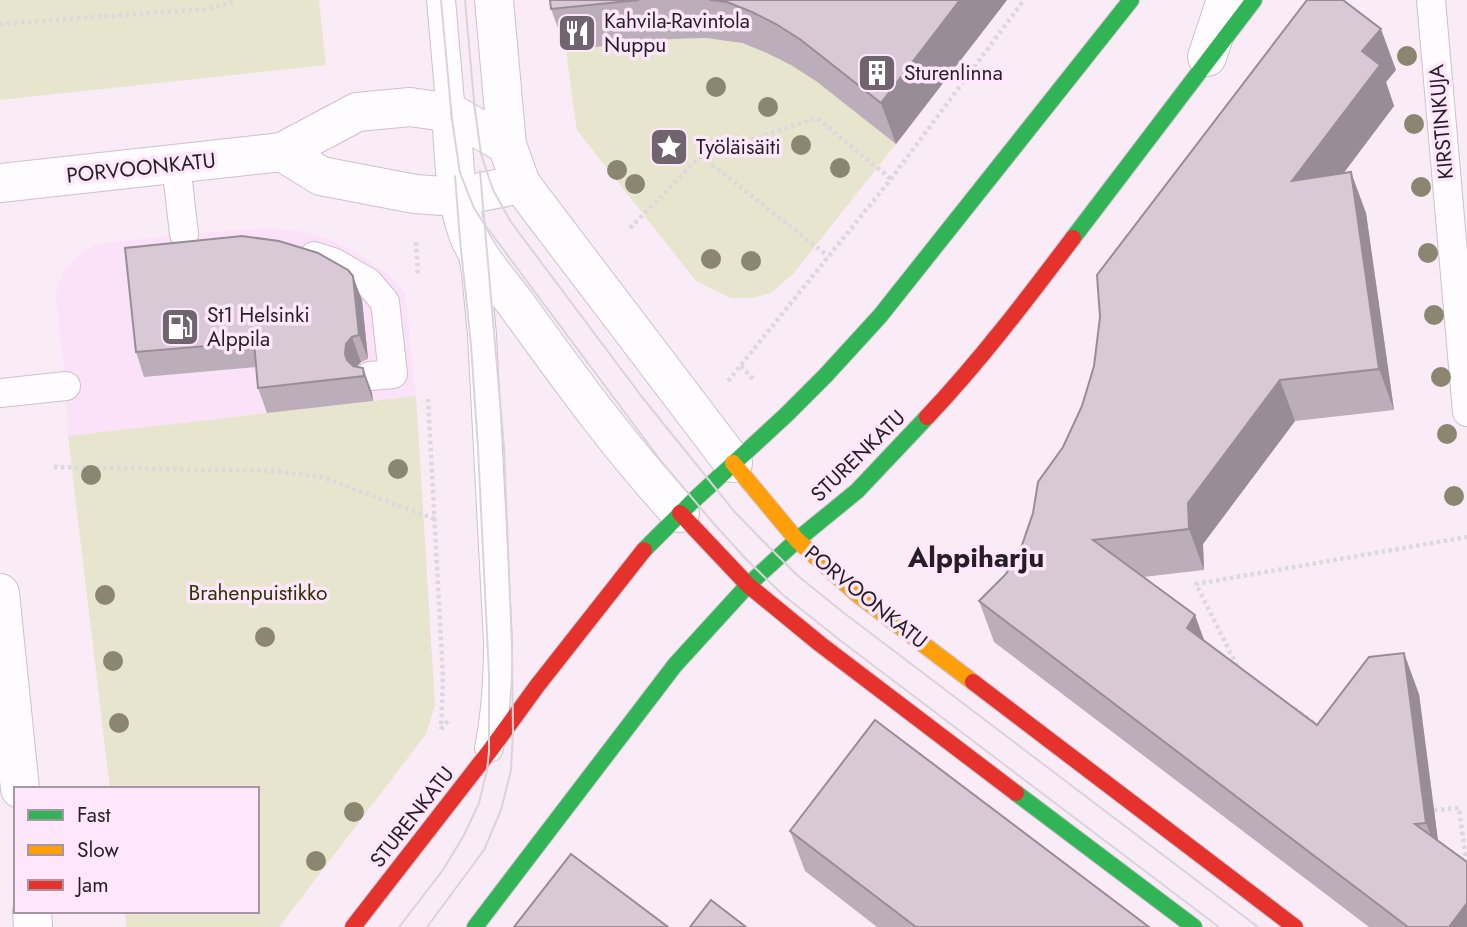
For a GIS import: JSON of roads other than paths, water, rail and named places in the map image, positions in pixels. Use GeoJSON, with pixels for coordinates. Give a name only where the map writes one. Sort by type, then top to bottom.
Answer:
{"type":"FeatureCollection","features":[{"type":"Feature","properties":{"kind":"main road","name":"STURENKATU"},"geometry":{"type":"LineString","coordinates":[[353,927],[641,553],[786,415],[880,316],[1131,0]]}},
{"type":"Feature","properties":{"kind":"main road","name":"STURENKATU"},"geometry":{"type":"LineString","coordinates":[[475,927],[675,665],[748,585],[857,491],[946,397],[1028,297],[1254,0]]}},
{"type":"Feature","properties":{"kind":"main road","name":"PORVOONKATU"},"geometry":{"type":"LineString","coordinates":[[733,463],[797,540],[857,594],[1295,927]]}},
{"type":"Feature","properties":{"kind":"main road"},"geometry":{"type":"LineString","coordinates":[[680,513],[748,585],[820,645],[1194,927]]}},
{"type":"Feature","properties":{"kind":"street"},"geometry":{"type":"LineString","coordinates":[[494,0],[507,145]]}},
{"type":"Feature","properties":{"kind":"street"},"geometry":{"type":"LineString","coordinates":[[1204,66],[1226,0]]}},
{"type":"Feature","properties":{"kind":"street","name":"PORVOONKATU"},"geometry":{"type":"LineString","coordinates":[[0,183],[282,152],[357,112],[410,107],[451,113],[507,145],[521,184],[733,463]]}},
{"type":"Feature","properties":{"kind":"street"},"geometry":{"type":"LineString","coordinates":[[451,113],[457,197],[471,242],[618,442],[680,513]]}},
{"type":"Feature","properties":{"kind":"street"},"geometry":{"type":"LineString","coordinates":[[282,152],[321,176],[415,194],[457,197],[521,184]]}},
{"type":"Feature","properties":{"kind":"street"},"geometry":{"type":"LineString","coordinates":[[0,593],[20,787]]}},
{"type":"Feature","properties":{"kind":"lane"},"geometry":{"type":"LineString","coordinates":[[441,0],[451,113]]}},
{"type":"Feature","properties":{"kind":"lane","name":"KIRSTINKUJA"},"geometry":{"type":"LineString","coordinates":[[1431,0],[1467,412]]}},
{"type":"Feature","properties":{"kind":"lane"},"geometry":{"type":"LineString","coordinates":[[176,164],[184,234]]}},
{"type":"Feature","properties":{"kind":"lane"},"geometry":{"type":"LineString","coordinates":[[471,242],[482,335],[498,642],[495,718],[489,752]]}},
{"type":"Feature","properties":{"kind":"lane"},"geometry":{"type":"LineString","coordinates":[[291,249],[333,262],[369,282],[385,302],[393,374],[370,376]]}},
{"type":"Feature","properties":{"kind":"lane"},"geometry":{"type":"LineString","coordinates":[[0,393],[66,386]]}},
{"type":"Feature","properties":{"kind":"tram line"},"geometry":{"type":"LineString","coordinates":[[441,0],[452,120]]}},
{"type":"Feature","properties":{"kind":"tram line"},"geometry":{"type":"LineString","coordinates":[[465,0],[475,112]]}},
{"type":"Feature","properties":{"kind":"tram line"},"geometry":{"type":"LineString","coordinates":[[474,103],[481,154],[493,190],[511,222],[642,397],[733,510],[798,576],[844,613],[1258,927]]}},
{"type":"Feature","properties":{"kind":"tram line"},"geometry":{"type":"LineString","coordinates":[[451,113],[460,173],[474,208],[485,225],[661,461],[746,559],[782,594],[841,641],[1219,927]]}},
{"type":"Feature","properties":{"kind":"tram line"},"geometry":{"type":"LineString","coordinates":[[427,927],[484,850],[501,810],[511,770],[512,648],[504,447],[480,171]]}},
{"type":"Feature","properties":{"kind":"tram line"},"geometry":{"type":"LineString","coordinates":[[399,927],[443,870],[464,835],[479,803],[489,752],[489,675],[478,448],[455,176]]}},
{"type":"Feature","properties":{"kind":"place","name":"Kahvila-Ravintola Nuppu"},"geometry":{"type":"Point","coordinates":[577,33]}},
{"type":"Feature","properties":{"kind":"place","name":"Sturenlinna"},"geometry":{"type":"Point","coordinates":[877,73]}},
{"type":"Feature","properties":{"kind":"place","name":"Työläisäiti"},"geometry":{"type":"Point","coordinates":[669,147]}},
{"type":"Feature","properties":{"kind":"place","name":"St1 Helsinki Alppila"},"geometry":{"type":"Point","coordinates":[180,327]}},
{"type":"Feature","properties":{"kind":"district","name":"Alppiharju"},"geometry":{"type":"Point","coordinates":[976,557]}},
{"type":"Feature","properties":{"kind":"park label","name":"Brahenpuistikko"},"geometry":{"type":"Point","coordinates":[258,593]}}]}
